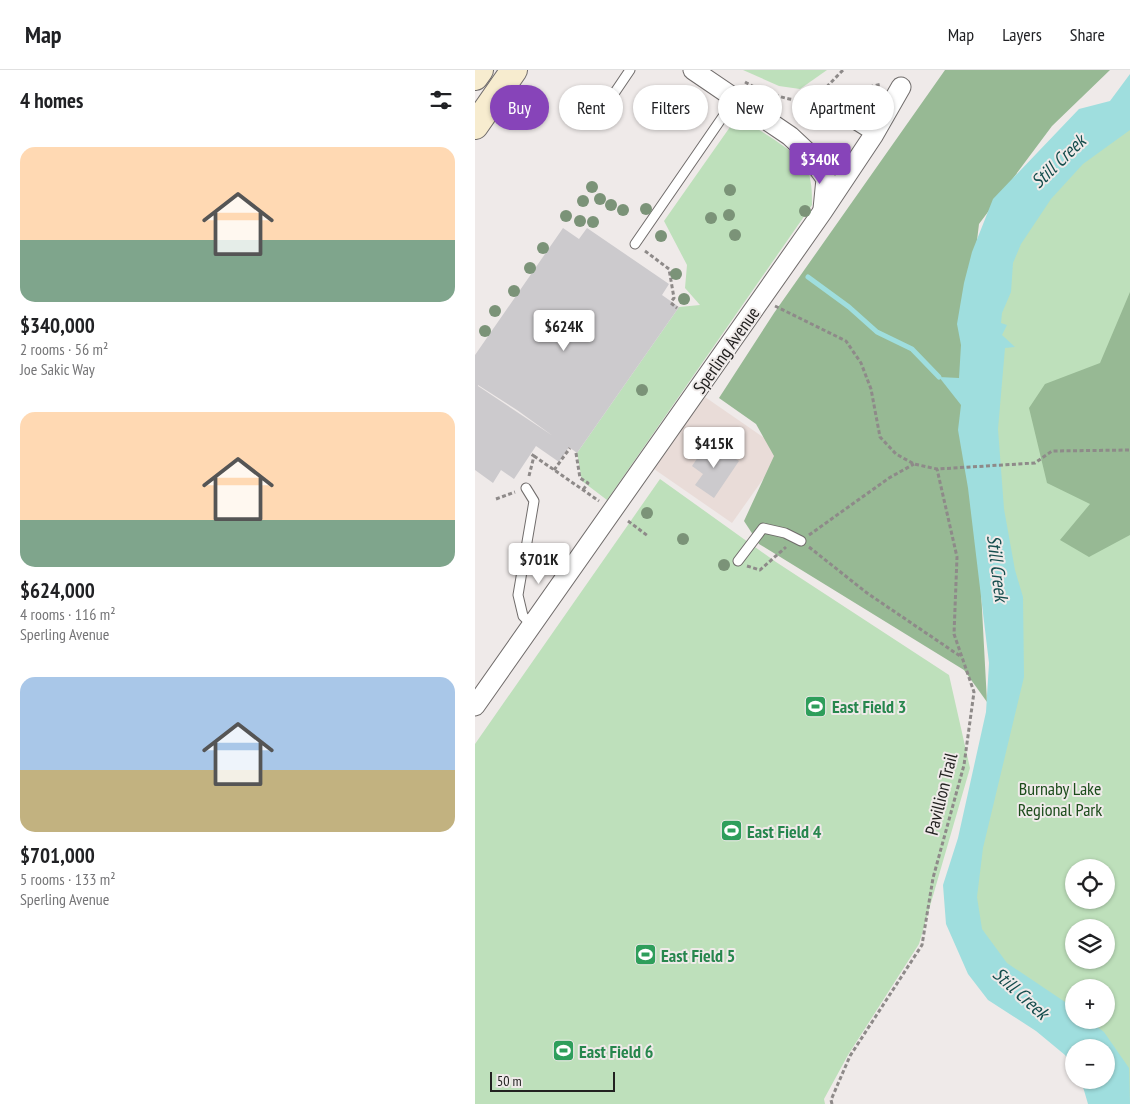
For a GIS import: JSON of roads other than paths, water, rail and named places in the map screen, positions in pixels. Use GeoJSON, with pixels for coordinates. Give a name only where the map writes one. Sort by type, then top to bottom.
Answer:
{"type":"FeatureCollection","features":[{"type":"Feature","properties":{"kind":"main road"},"geometry":{"type":"LineString","coordinates":[[475,77],[480,70]]}},
{"type":"Feature","properties":{"kind":"main road"},"geometry":{"type":"LineString","coordinates":[[475,126],[514,70]]}},
{"type":"Feature","properties":{"kind":"street"},"geometry":{"type":"LineString","coordinates":[[693,70],[718,88]]}},
{"type":"Feature","properties":{"kind":"street","name":"Sperling Avenue"},"geometry":{"type":"LineString","coordinates":[[475,706],[823,211],[873,136],[895,85]]}},
{"type":"Feature","properties":{"kind":"street"},"geometry":{"type":"LineString","coordinates":[[781,130],[806,151],[826,178],[823,211]]}},
{"type":"Feature","properties":{"kind":"lane"},"geometry":{"type":"LineString","coordinates":[[620,85],[630,70]]}},
{"type":"Feature","properties":{"kind":"lane"},"geometry":{"type":"LineString","coordinates":[[635,244],[718,124]]}},
{"type":"Feature","properties":{"kind":"lane"},"geometry":{"type":"LineString","coordinates":[[863,130],[873,136]]}},
{"type":"Feature","properties":{"kind":"lane"},"geometry":{"type":"LineString","coordinates":[[526,488],[534,501],[519,595],[523,616],[532,625]]}},
{"type":"Feature","properties":{"kind":"lane"},"geometry":{"type":"LineString","coordinates":[[741,563],[763,528],[785,533],[801,541]]}},
{"type":"Feature","properties":{"kind":"water","name":"Still Creek"},"geometry":{"type":"Polygon","coordinates":[[[1130,74],[1130,130],[1083,164],[1051,199],[1021,244],[1013,263],[1011,292],[1002,313],[1001,323],[1007,325],[1002,335],[1015,347],[1005,348],[998,429],[1004,509],[1015,570],[1023,597],[1024,677],[983,848],[977,897],[982,929],[1007,963],[1065,1002],[1065,1029],[1100,1029],[1109,1039],[1065,1039],[1065,1055],[1036,1031],[988,1000],[968,974],[946,924],[943,885],[958,838],[986,712],[989,663],[968,488],[958,430],[961,405],[939,377],[959,378],[961,345],[957,324],[964,283],[972,252],[993,199],[1079,109],[1110,101],[1130,74]]]}},
{"type":"Feature","properties":{"kind":"water"},"geometry":{"type":"Polygon","coordinates":[[[1115,1048],[1129,1068],[1130,1104],[1088,1104],[1084,1089],[1115,1089],[1115,1048]]]}},
{"type":"Feature","properties":{"kind":"waterway"},"geometry":{"type":"LineString","coordinates":[[808,277],[849,307],[877,332],[912,349],[939,377]]}},
{"type":"Feature","properties":{"kind":"place","name":"East Field 3"},"geometry":{"type":"Point","coordinates":[816,706]}},
{"type":"Feature","properties":{"kind":"place","name":"East Field 4"},"geometry":{"type":"Point","coordinates":[731,831]}},
{"type":"Feature","properties":{"kind":"place","name":"East Field 5"},"geometry":{"type":"Point","coordinates":[645,955]}},
{"type":"Feature","properties":{"kind":"place","name":"East Field 6"},"geometry":{"type":"Point","coordinates":[563,1051]}},
{"type":"Feature","properties":{"kind":"park label","name":"Burnaby Lake Regional Park"},"geometry":{"type":"Point","coordinates":[1060,798]}}]}
